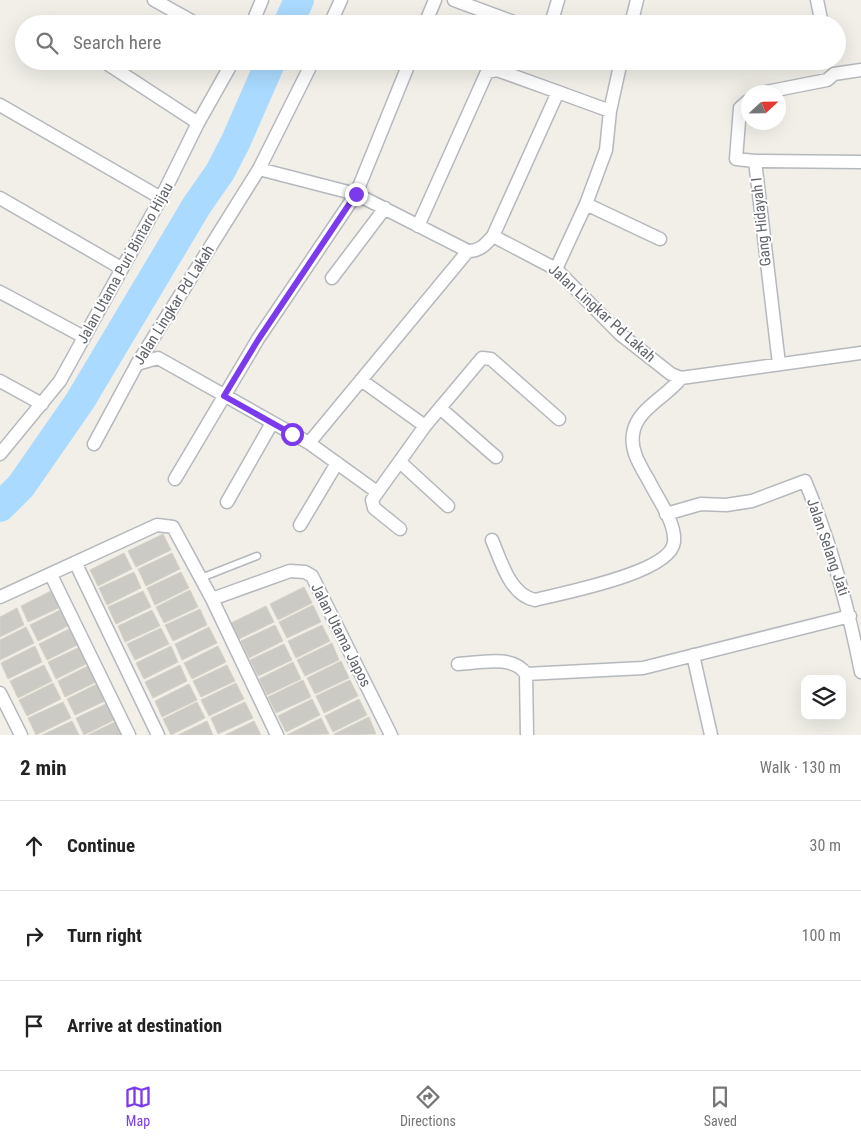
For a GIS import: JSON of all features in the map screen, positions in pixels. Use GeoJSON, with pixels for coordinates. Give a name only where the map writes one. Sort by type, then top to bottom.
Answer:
{"type":"FeatureCollection","features":[{"type":"Feature","properties":{"kind":"street"},"geometry":{"type":"LineString","coordinates":[[256,15],[262,0]]}},
{"type":"Feature","properties":{"kind":"street"},"geometry":{"type":"LineString","coordinates":[[334,15],[341,0]]}},
{"type":"Feature","properties":{"kind":"street"},"geometry":{"type":"LineString","coordinates":[[429,15],[435,0]]}},
{"type":"Feature","properties":{"kind":"street"},"geometry":{"type":"LineString","coordinates":[[454,0],[485,5],[503,15]]}},
{"type":"Feature","properties":{"kind":"street"},"geometry":{"type":"LineString","coordinates":[[554,15],[558,0]]}},
{"type":"Feature","properties":{"kind":"street"},"geometry":{"type":"LineString","coordinates":[[633,15],[637,0]]}},
{"type":"Feature","properties":{"kind":"street"},"geometry":{"type":"LineString","coordinates":[[817,0],[820,15]]}},
{"type":"Feature","properties":{"kind":"street"},"geometry":{"type":"LineString","coordinates":[[162,2],[183,15]]}},
{"type":"Feature","properties":{"kind":"street"},"geometry":{"type":"LineString","coordinates":[[117,70],[198,123]]}},
{"type":"Feature","properties":{"kind":"street","name":"Jalan Utama Puri Bintaro Hijau"},"geometry":{"type":"LineString","coordinates":[[0,454],[60,381],[161,198],[198,123],[228,70]]}},
{"type":"Feature","properties":{"kind":"street","name":"Jalan Lingkar Pd Lakah"},"geometry":{"type":"LineString","coordinates":[[94,444],[137,364],[259,170],[309,70]]}},
{"type":"Feature","properties":{"kind":"street"},"geometry":{"type":"LineString","coordinates":[[175,479],[258,340],[356,194],[406,70]]}},
{"type":"Feature","properties":{"kind":"street"},"geometry":{"type":"LineString","coordinates":[[418,226],[486,72],[497,70],[610,112]]}},
{"type":"Feature","properties":{"kind":"street","name":"Jalan Lingkar Pd Lakah"},"geometry":{"type":"LineString","coordinates":[[556,269],[586,204],[606,150],[610,112],[619,70]]}},
{"type":"Feature","properties":{"kind":"street"},"geometry":{"type":"LineString","coordinates":[[786,88],[827,80],[834,74],[861,70]]}},
{"type":"Feature","properties":{"kind":"street"},"geometry":{"type":"LineString","coordinates":[[309,443],[468,251],[484,247],[493,236],[558,92]]}},
{"type":"Feature","properties":{"kind":"street"},"geometry":{"type":"LineString","coordinates":[[0,105],[161,198]]}},
{"type":"Feature","properties":{"kind":"street","name":"Gang Hidayah I"},"geometry":{"type":"LineString","coordinates":[[741,107],[736,159],[755,161],[778,364]]}},
{"type":"Feature","properties":{"kind":"street"},"geometry":{"type":"LineString","coordinates":[[755,161],[861,162]]}},
{"type":"Feature","properties":{"kind":"street"},"geometry":{"type":"LineString","coordinates":[[259,170],[356,194],[468,251]]}},
{"type":"Feature","properties":{"kind":"street"},"geometry":{"type":"LineString","coordinates":[[0,198],[121,268]]}},
{"type":"Feature","properties":{"kind":"street"},"geometry":{"type":"LineString","coordinates":[[586,204],[660,239]]}},
{"type":"Feature","properties":{"kind":"street"},"geometry":{"type":"LineString","coordinates":[[332,278],[385,208]]}},
{"type":"Feature","properties":{"kind":"street","name":"Jalan Lingkar Pd Lakah"},"geometry":{"type":"LineString","coordinates":[[493,236],[556,269],[620,334],[676,376]]}},
{"type":"Feature","properties":{"kind":"street"},"geometry":{"type":"LineString","coordinates":[[0,292],[84,337]]}},
{"type":"Feature","properties":{"kind":"street"},"geometry":{"type":"LineString","coordinates":[[492,540],[511,581],[522,594],[535,600],[634,574],[670,554],[674,545],[672,529],[666,514],[635,455],[632,434],[637,420],[676,376],[861,353],[861,356]]}},
{"type":"Feature","properties":{"kind":"street"},"geometry":{"type":"LineString","coordinates":[[137,364],[158,358],[309,443],[377,492]]}},
{"type":"Feature","properties":{"kind":"street"},"geometry":{"type":"LineString","coordinates":[[400,529],[374,508],[372,500],[424,426],[478,361],[486,358],[491,359],[559,419]]}},
{"type":"Feature","properties":{"kind":"street"},"geometry":{"type":"LineString","coordinates":[[361,380],[424,426]]}},
{"type":"Feature","properties":{"kind":"street"},"geometry":{"type":"LineString","coordinates":[[0,381],[42,404]]}},
{"type":"Feature","properties":{"kind":"street"},"geometry":{"type":"LineString","coordinates":[[440,408],[496,457]]}},
{"type":"Feature","properties":{"kind":"street"},"geometry":{"type":"LineString","coordinates":[[227,502],[272,422]]}},
{"type":"Feature","properties":{"kind":"street"},"geometry":{"type":"LineString","coordinates":[[400,462],[448,506]]}},
{"type":"Feature","properties":{"kind":"street"},"geometry":{"type":"LineString","coordinates":[[300,525],[337,464]]}},
{"type":"Feature","properties":{"kind":"street","name":"Jalan Selang Jati"},"geometry":{"type":"LineString","coordinates":[[666,514],[701,504],[726,505],[752,501],[805,481],[822,523],[850,616],[861,672]]}},
{"type":"Feature","properties":{"kind":"street"},"geometry":{"type":"LineString","coordinates":[[0,597],[76,564],[157,525],[166,524],[174,527],[212,599],[277,735]]}},
{"type":"Feature","properties":{"kind":"street"},"geometry":{"type":"LineString","coordinates":[[76,564],[158,735]]}},
{"type":"Feature","properties":{"kind":"street","name":"Jalan Utama Japos"},"geometry":{"type":"LineString","coordinates":[[212,599],[290,571],[305,572],[312,576],[392,735]]}},
{"type":"Feature","properties":{"kind":"street"},"geometry":{"type":"LineString","coordinates":[[51,575],[129,735]]}},
{"type":"Feature","properties":{"kind":"street"},"geometry":{"type":"LineString","coordinates":[[526,674],[643,668],[850,616]]}},
{"type":"Feature","properties":{"kind":"street"},"geometry":{"type":"LineString","coordinates":[[693,656],[711,735]]}},
{"type":"Feature","properties":{"kind":"street"},"geometry":{"type":"LineString","coordinates":[[458,664],[510,662],[521,667],[526,674],[527,735]]}},
{"type":"Feature","properties":{"kind":"street"},"geometry":{"type":"LineString","coordinates":[[0,693],[21,735]]}},
{"type":"Feature","properties":{"kind":"lane"},"geometry":{"type":"LineString","coordinates":[[201,578],[257,556]]}},
{"type":"Feature","properties":{"kind":"building"},"geometry":{"type":"Polygon","coordinates":[[[163,534],[171,550],[136,567],[128,551],[163,534]]]}},
{"type":"Feature","properties":{"kind":"building"},"geometry":{"type":"Polygon","coordinates":[[[124,553],[132,569],[98,586],[90,570],[124,553]]]}},
{"type":"Feature","properties":{"kind":"building"},"geometry":{"type":"Polygon","coordinates":[[[172,553],[180,569],[146,586],[138,569],[172,553]]]}},
{"type":"Feature","properties":{"kind":"building"},"geometry":{"type":"Polygon","coordinates":[[[134,572],[141,588],[107,605],[99,588],[134,572]]]}},
{"type":"Feature","properties":{"kind":"building"},"geometry":{"type":"Polygon","coordinates":[[[181,572],[189,588],[155,605],[147,588],[181,572]]]}},
{"type":"Feature","properties":{"kind":"building"},"geometry":{"type":"Polygon","coordinates":[[[304,587],[312,603],[278,620],[270,604],[304,587]]]}},
{"type":"Feature","properties":{"kind":"building"},"geometry":{"type":"Polygon","coordinates":[[[55,589],[63,606],[28,622],[21,606],[55,589]]]}},
{"type":"Feature","properties":{"kind":"building"},"geometry":{"type":"Polygon","coordinates":[[[190,590],[198,607],[164,623],[156,607],[190,590]]]}},
{"type":"Feature","properties":{"kind":"building"},"geometry":{"type":"Polygon","coordinates":[[[143,591],[151,607],[116,624],[108,607],[143,591]]]}},
{"type":"Feature","properties":{"kind":"building"},"geometry":{"type":"Polygon","coordinates":[[[313,605],[321,622],[287,638],[279,622],[313,605]]]}},
{"type":"Feature","properties":{"kind":"building"},"geometry":{"type":"Polygon","coordinates":[[[266,606],[274,622],[239,639],[231,623],[266,606]]]}},
{"type":"Feature","properties":{"kind":"building"},"geometry":{"type":"Polygon","coordinates":[[[17,608],[24,625],[0,637],[0,617],[17,608]]]}},
{"type":"Feature","properties":{"kind":"building"},"geometry":{"type":"Polygon","coordinates":[[[64,608],[72,624],[38,641],[30,625],[64,608]]]}},
{"type":"Feature","properties":{"kind":"building"},"geometry":{"type":"Polygon","coordinates":[[[200,609],[207,625],[173,641],[165,625],[200,609]]]}},
{"type":"Feature","properties":{"kind":"building"},"geometry":{"type":"Polygon","coordinates":[[[152,610],[160,626],[125,642],[118,626],[152,610]]]}},
{"type":"Feature","properties":{"kind":"building"},"geometry":{"type":"Polygon","coordinates":[[[275,625],[283,641],[249,658],[241,641],[275,625]]]}},
{"type":"Feature","properties":{"kind":"building"},"geometry":{"type":"Polygon","coordinates":[[[322,625],[330,641],[296,658],[288,641],[322,625]]]}},
{"type":"Feature","properties":{"kind":"building"},"geometry":{"type":"Polygon","coordinates":[[[26,627],[34,643],[0,660],[0,640],[26,627]]]}},
{"type":"Feature","properties":{"kind":"building"},"geometry":{"type":"Polygon","coordinates":[[[73,627],[81,643],[47,660],[39,644],[73,627]]]}},
{"type":"Feature","properties":{"kind":"building"},"geometry":{"type":"Polygon","coordinates":[[[209,627],[217,643],[182,660],[175,644],[209,627]]]}},
{"type":"Feature","properties":{"kind":"building"},"geometry":{"type":"Polygon","coordinates":[[[161,628],[169,644],[135,660],[127,644],[161,628]]]}},
{"type":"Feature","properties":{"kind":"building"},"geometry":{"type":"Polygon","coordinates":[[[332,643],[339,660],[305,676],[297,660],[332,643]]]}},
{"type":"Feature","properties":{"kind":"building"},"geometry":{"type":"Polygon","coordinates":[[[284,644],[292,660],[258,676],[250,660],[284,644]]]}},
{"type":"Feature","properties":{"kind":"building"},"geometry":{"type":"Polygon","coordinates":[[[35,646],[42,662],[8,679],[1,663],[35,646]]]}},
{"type":"Feature","properties":{"kind":"building"},"geometry":{"type":"Polygon","coordinates":[[[82,646],[90,662],[56,679],[48,662],[82,646]]]}},
{"type":"Feature","properties":{"kind":"building"},"geometry":{"type":"Polygon","coordinates":[[[171,646],[178,662],[144,679],[136,663],[171,646]]]}},
{"type":"Feature","properties":{"kind":"building"},"geometry":{"type":"Polygon","coordinates":[[[218,646],[226,662],[192,679],[184,663],[218,646]]]}},
{"type":"Feature","properties":{"kind":"building"},"geometry":{"type":"Polygon","coordinates":[[[341,661],[349,678],[315,694],[307,678],[341,661]]]}},
{"type":"Feature","properties":{"kind":"building"},"geometry":{"type":"Polygon","coordinates":[[[293,662],[301,679],[267,695],[259,679],[293,662]]]}},
{"type":"Feature","properties":{"kind":"building"},"geometry":{"type":"Polygon","coordinates":[[[92,664],[100,680],[65,697],[58,681],[92,664]]]}},
{"type":"Feature","properties":{"kind":"building"},"geometry":{"type":"Polygon","coordinates":[[[44,665],[52,681],[18,698],[10,681],[44,665]]]}},
{"type":"Feature","properties":{"kind":"building"},"geometry":{"type":"Polygon","coordinates":[[[180,665],[187,681],[153,698],[145,682],[180,665]]]}},
{"type":"Feature","properties":{"kind":"building"},"geometry":{"type":"Polygon","coordinates":[[[227,665],[235,681],[201,697],[193,681],[227,665]]]}},
{"type":"Feature","properties":{"kind":"building"},"geometry":{"type":"Polygon","coordinates":[[[303,680],[311,697],[276,713],[268,697],[303,680]]]}},
{"type":"Feature","properties":{"kind":"building"},"geometry":{"type":"Polygon","coordinates":[[[350,680],[358,696],[324,713],[316,696],[350,680]]]}},
{"type":"Feature","properties":{"kind":"building"},"geometry":{"type":"Polygon","coordinates":[[[101,682],[109,699],[75,715],[67,699],[101,682]]]}},
{"type":"Feature","properties":{"kind":"building"},"geometry":{"type":"Polygon","coordinates":[[[53,683],[61,699],[27,716],[19,700],[53,683]]]}},
{"type":"Feature","properties":{"kind":"building"},"geometry":{"type":"Polygon","coordinates":[[[236,683],[244,699],[209,716],[201,700],[236,683]]]}},
{"type":"Feature","properties":{"kind":"building"},"geometry":{"type":"Polygon","coordinates":[[[189,684],[197,700],[162,717],[155,701],[189,684]]]}},
{"type":"Feature","properties":{"kind":"building"},"geometry":{"type":"Polygon","coordinates":[[[312,699],[320,715],[286,732],[278,716],[312,699]]]}},
{"type":"Feature","properties":{"kind":"building"},"geometry":{"type":"Polygon","coordinates":[[[359,699],[367,715],[333,732],[325,716],[359,699]]]}},
{"type":"Feature","properties":{"kind":"building"},"geometry":{"type":"Polygon","coordinates":[[[63,702],[71,718],[36,735],[28,718],[63,702]]]}},
{"type":"Feature","properties":{"kind":"building"},"geometry":{"type":"Polygon","coordinates":[[[110,702],[118,718],[84,735],[76,718],[110,702]]]}},
{"type":"Feature","properties":{"kind":"building"},"geometry":{"type":"Polygon","coordinates":[[[197,702],[205,718],[171,735],[163,719],[197,702]]]}},
{"type":"Feature","properties":{"kind":"building"},"geometry":{"type":"Polygon","coordinates":[[[245,702],[253,718],[218,734],[211,718],[245,702]]]}},
{"type":"Feature","properties":{"kind":"building"},"geometry":{"type":"Polygon","coordinates":[[[369,717],[376,734],[334,734],[369,717]]]}},
{"type":"Feature","properties":{"kind":"building"},"geometry":{"type":"Polygon","coordinates":[[[321,718],[329,734],[287,735],[321,718]]]}},
{"type":"Feature","properties":{"kind":"building"},"geometry":{"type":"Polygon","coordinates":[[[119,720],[126,735],[88,735],[119,720]]]}},
{"type":"Feature","properties":{"kind":"building"},"geometry":{"type":"Polygon","coordinates":[[[72,721],[79,735],[42,735],[72,721]]]}},
{"type":"Feature","properties":{"kind":"building"},"geometry":{"type":"Polygon","coordinates":[[[207,721],[213,735],[178,735],[207,721]]]}},
{"type":"Feature","properties":{"kind":"building"},"geometry":{"type":"Polygon","coordinates":[[[254,721],[261,735],[225,735],[254,721]]]}},
{"type":"Feature","properties":{"kind":"waterway"},"geometry":{"type":"LineString","coordinates":[[292,15],[299,0]]}},
{"type":"Feature","properties":{"kind":"waterway"},"geometry":{"type":"LineString","coordinates":[[0,507],[21,486],[80,401],[197,205],[220,172],[236,141],[267,70]]}},
{"type":"Feature","properties":{"kind":"route"},"geometry":{"type":"LineString","coordinates":[[292,434],[224,396],[258,340],[356,194]]}}]}
